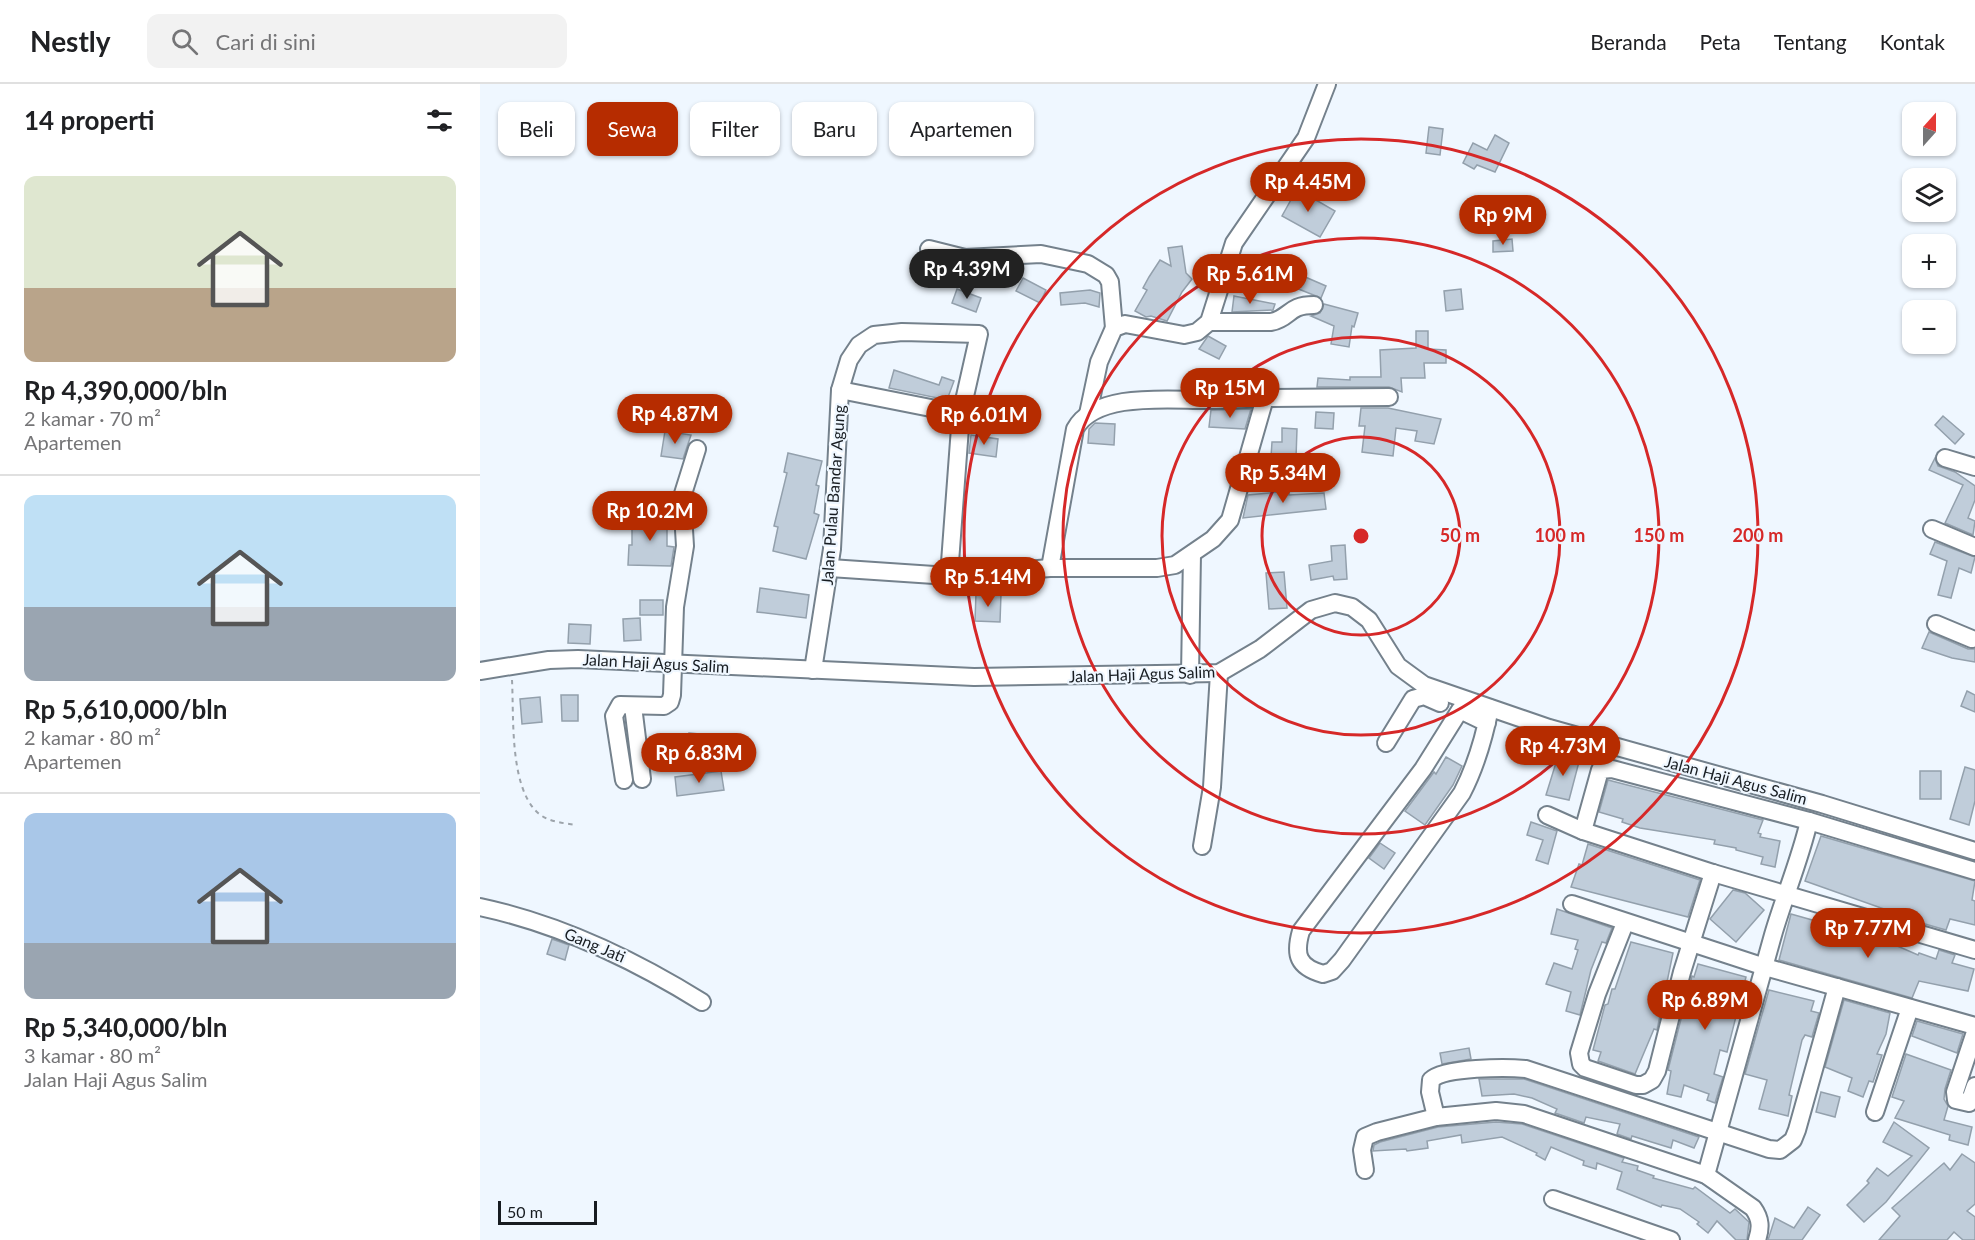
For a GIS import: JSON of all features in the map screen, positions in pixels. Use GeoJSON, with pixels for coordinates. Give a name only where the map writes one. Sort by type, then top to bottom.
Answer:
{"type":"FeatureCollection","features":[{"type":"Feature","properties":{"kind":"street"},"geometry":{"type":"LineString","coordinates":[[1114,328],[1125,324],[1184,335],[1197,332],[1209,322],[1234,243],[1306,138],[1327,84]]}},
{"type":"Feature","properties":{"kind":"street"},"geometry":{"type":"LineString","coordinates":[[929,249],[965,258],[1041,254],[1088,264],[1106,275],[1110,282],[1114,328],[1099,362],[1088,414]]}},
{"type":"Feature","properties":{"kind":"street"},"geometry":{"type":"LineString","coordinates":[[1209,322],[1278,321],[1298,305],[1314,305]]}},
{"type":"Feature","properties":{"kind":"street","name":"Jalan Pulau Bandar Agung"},"geometry":{"type":"LineString","coordinates":[[813,670],[830,568],[840,390],[849,360],[859,345],[873,335],[902,332],[979,334],[961,414]]}},
{"type":"Feature","properties":{"kind":"street"},"geometry":{"type":"LineString","coordinates":[[840,390],[961,414],[949,576]]}},
{"type":"Feature","properties":{"kind":"street"},"geometry":{"type":"LineString","coordinates":[[1050,567],[1075,429],[1088,414],[1111,405],[1144,400],[1389,397]]}},
{"type":"Feature","properties":{"kind":"street"},"geometry":{"type":"LineString","coordinates":[[830,568],[949,576],[1050,567],[1157,568],[1175,565],[1224,529],[1230,520],[1265,398]]}},
{"type":"Feature","properties":{"kind":"street"},"geometry":{"type":"LineString","coordinates":[[624,780],[614,716],[620,705],[664,706],[670,702],[675,607],[685,546],[682,497],[697,449]]}},
{"type":"Feature","properties":{"kind":"street"},"geometry":{"type":"LineString","coordinates":[[1945,458],[1975,467]]}},
{"type":"Feature","properties":{"kind":"street"},"geometry":{"type":"LineString","coordinates":[[1932,529],[1975,547]]}},
{"type":"Feature","properties":{"kind":"street"},"geometry":{"type":"LineString","coordinates":[[1190,675],[1192,554]]}},
{"type":"Feature","properties":{"kind":"street","name":"Jalan Haji Agus Salim"},"geometry":{"type":"LineString","coordinates":[[480,671],[510,665],[578,659],[974,677],[1219,673],[1260,649],[1311,610],[1335,603],[1352,607],[1369,620],[1398,666],[1408,675],[1424,685],[1489,715],[1559,731],[1822,804],[1975,851]]}},
{"type":"Feature","properties":{"kind":"street"},"geometry":{"type":"LineString","coordinates":[[1936,624],[1974,637]]}},
{"type":"Feature","properties":{"kind":"street"},"geometry":{"type":"LineString","coordinates":[[1202,846],[1212,787],[1219,673]]}},
{"type":"Feature","properties":{"kind":"street"},"geometry":{"type":"LineString","coordinates":[[1386,743],[1407,706],[1418,696],[1461,710],[1489,715],[1475,768],[1462,793],[1342,960],[1332,971],[1323,974],[1303,966],[1297,957],[1301,931],[1423,769],[1461,710]]}},
{"type":"Feature","properties":{"kind":"street"},"geometry":{"type":"LineString","coordinates":[[633,706],[642,779]]}},
{"type":"Feature","properties":{"kind":"street"},"geometry":{"type":"LineString","coordinates":[[1583,831],[1600,770],[1605,767],[1809,821],[1975,871]]}},
{"type":"Feature","properties":{"kind":"street"},"geometry":{"type":"LineString","coordinates":[[1547,814],[1583,831],[1713,873],[1975,950]]}},
{"type":"Feature","properties":{"kind":"street"},"geometry":{"type":"LineString","coordinates":[[1706,1175],[1809,821]]}},
{"type":"Feature","properties":{"kind":"street"},"geometry":{"type":"LineString","coordinates":[[1625,923],[1597,994],[1579,1053],[1581,1064],[1590,1071],[1636,1085],[1652,1080],[1713,873]]}},
{"type":"Feature","properties":{"kind":"street"},"geometry":{"type":"LineString","coordinates":[[1572,904],[1693,945],[1975,1026]]}},
{"type":"Feature","properties":{"kind":"street","name":"Gang Jati"},"geometry":{"type":"LineString","coordinates":[[480,906],[536,922],[608,949],[662,977],[702,1002]]}},
{"type":"Feature","properties":{"kind":"street"},"geometry":{"type":"LineString","coordinates":[[1436,1117],[1430,1092],[1431,1080],[1435,1076],[1511,1067],[1538,1072],[1770,1149],[1780,1150],[1793,1140],[1837,987]]}},
{"type":"Feature","properties":{"kind":"street"},"geometry":{"type":"LineString","coordinates":[[1875,1112],[1910,1008]]}},
{"type":"Feature","properties":{"kind":"street"},"geometry":{"type":"LineString","coordinates":[[1974,1097],[1960,1103],[1955,1098],[1975,1032]]}},
{"type":"Feature","properties":{"kind":"street"},"geometry":{"type":"LineString","coordinates":[[1365,1170],[1362,1150],[1365,1137],[1377,1132],[1436,1117],[1496,1111],[1524,1114],[1706,1175],[1753,1208],[1761,1228],[1757,1240]]}},
{"type":"Feature","properties":{"kind":"street"},"geometry":{"type":"LineString","coordinates":[[1553,1199],[1671,1240]]}},
{"type":"Feature","properties":{"kind":"path"},"geometry":{"type":"LineString","coordinates":[[510,665],[518,774],[526,799],[546,818],[577,825]]}},
{"type":"Feature","properties":{"kind":"building"},"geometry":{"type":"Polygon","coordinates":[[[1429,127],[1443,129],[1440,155],[1426,153],[1429,127]]]}},
{"type":"Feature","properties":{"kind":"building"},"geometry":{"type":"Polygon","coordinates":[[[1495,135],[1509,143],[1495,172],[1477,165],[1474,169],[1463,163],[1473,143],[1487,150],[1495,135]]]}},
{"type":"Feature","properties":{"kind":"building"},"geometry":{"type":"Polygon","coordinates":[[[1297,189],[1335,211],[1320,237],[1282,216],[1297,189]]]}},
{"type":"Feature","properties":{"kind":"building"},"geometry":{"type":"Polygon","coordinates":[[[1497,211],[1517,215],[1514,227],[1495,222],[1497,211]]]}},
{"type":"Feature","properties":{"kind":"building"},"geometry":{"type":"Polygon","coordinates":[[[1512,239],[1513,251],[1493,252],[1493,241],[1512,239]]]}},
{"type":"Feature","properties":{"kind":"building"},"geometry":{"type":"Polygon","coordinates":[[[1182,246],[1186,273],[1192,279],[1182,292],[1167,321],[1151,316],[1146,317],[1135,311],[1147,290],[1143,288],[1160,260],[1171,266],[1168,248],[1182,246]]]}},
{"type":"Feature","properties":{"kind":"building"},"geometry":{"type":"Polygon","coordinates":[[[1296,273],[1326,286],[1321,298],[1291,286],[1296,273]]]}},
{"type":"Feature","properties":{"kind":"building"},"geometry":{"type":"Polygon","coordinates":[[[1023,278],[1046,290],[1040,303],[1016,291],[1023,278]]]}},
{"type":"Feature","properties":{"kind":"building"},"geometry":{"type":"Polygon","coordinates":[[[957,289],[981,298],[976,312],[952,303],[957,289]]]}},
{"type":"Feature","properties":{"kind":"building"},"geometry":{"type":"Polygon","coordinates":[[[1461,289],[1463,309],[1446,311],[1444,291],[1461,289]]]}},
{"type":"Feature","properties":{"kind":"building"},"geometry":{"type":"Polygon","coordinates":[[[1090,290],[1100,293],[1099,307],[1085,303],[1061,305],[1060,293],[1090,290]]]}},
{"type":"Feature","properties":{"kind":"building"},"geometry":{"type":"Polygon","coordinates":[[[1234,296],[1275,304],[1273,310],[1232,312],[1234,296]]]}},
{"type":"Feature","properties":{"kind":"building"},"geometry":{"type":"Polygon","coordinates":[[[1324,304],[1358,313],[1354,327],[1352,326],[1349,347],[1331,344],[1334,326],[1311,316],[1320,313],[1324,304]]]}},
{"type":"Feature","properties":{"kind":"building"},"geometry":{"type":"Polygon","coordinates":[[[1416,331],[1428,331],[1428,349],[1446,350],[1446,363],[1424,363],[1425,378],[1401,378],[1402,392],[1389,387],[1317,387],[1318,378],[1350,380],[1350,377],[1381,377],[1380,350],[1416,348],[1416,331]]]}},
{"type":"Feature","properties":{"kind":"building"},"geometry":{"type":"Polygon","coordinates":[[[1208,336],[1226,346],[1219,359],[1199,349],[1208,336]]]}},
{"type":"Feature","properties":{"kind":"building"},"geometry":{"type":"Polygon","coordinates":[[[894,370],[939,385],[942,377],[954,381],[947,400],[889,388],[894,370]]]}},
{"type":"Feature","properties":{"kind":"building"},"geometry":{"type":"Polygon","coordinates":[[[1226,372],[1259,381],[1258,388],[1223,389],[1226,372]]]}},
{"type":"Feature","properties":{"kind":"building"},"geometry":{"type":"Polygon","coordinates":[[[1361,408],[1388,408],[1441,419],[1434,444],[1415,441],[1417,431],[1396,428],[1393,456],[1362,452],[1365,426],[1359,426],[1361,408]]]}},
{"type":"Feature","properties":{"kind":"building"},"geometry":{"type":"Polygon","coordinates":[[[1251,409],[1245,429],[1209,427],[1211,410],[1251,409]]]}},
{"type":"Feature","properties":{"kind":"building"},"geometry":{"type":"Polygon","coordinates":[[[1316,412],[1334,413],[1333,429],[1315,428],[1316,412]]]}},
{"type":"Feature","properties":{"kind":"building"},"geometry":{"type":"Polygon","coordinates":[[[1943,416],[1964,434],[1955,444],[1935,425],[1943,416]]]}},
{"type":"Feature","properties":{"kind":"building"},"geometry":{"type":"Polygon","coordinates":[[[1095,423],[1115,424],[1114,445],[1088,443],[1089,429],[1095,423]]]}},
{"type":"Feature","properties":{"kind":"building"},"geometry":{"type":"Polygon","coordinates":[[[1282,428],[1297,429],[1296,458],[1271,457],[1272,442],[1282,442],[1282,428]]]}},
{"type":"Feature","properties":{"kind":"building"},"geometry":{"type":"Polygon","coordinates":[[[665,431],[691,435],[683,459],[661,456],[665,431]]]}},
{"type":"Feature","properties":{"kind":"building"},"geometry":{"type":"Polygon","coordinates":[[[971,435],[998,439],[996,457],[969,453],[971,435]]]}},
{"type":"Feature","properties":{"kind":"building"},"geometry":{"type":"Polygon","coordinates":[[[788,453],[822,461],[816,485],[819,486],[814,513],[819,515],[806,559],[773,551],[778,527],[774,526],[787,473],[784,472],[788,453]]]}},
{"type":"Feature","properties":{"kind":"building"},"geometry":{"type":"Polygon","coordinates":[[[1935,458],[1938,466],[1955,472],[1975,486],[1975,500],[1968,518],[1975,521],[1973,535],[1945,523],[1963,485],[1929,470],[1935,458]]]}},
{"type":"Feature","properties":{"kind":"building"},"geometry":{"type":"Polygon","coordinates":[[[1289,491],[1289,495],[1324,493],[1326,509],[1243,518],[1248,495],[1289,491]]]}},
{"type":"Feature","properties":{"kind":"building"},"geometry":{"type":"Polygon","coordinates":[[[632,515],[667,515],[667,546],[674,547],[671,566],[628,565],[629,545],[632,545],[632,515]]]}},
{"type":"Feature","properties":{"kind":"building"},"geometry":{"type":"Polygon","coordinates":[[[1935,542],[1975,557],[1971,573],[1959,568],[1951,598],[1938,595],[1947,561],[1930,554],[1935,542]]]}},
{"type":"Feature","properties":{"kind":"building"},"geometry":{"type":"Polygon","coordinates":[[[1345,545],[1347,579],[1334,580],[1333,576],[1311,580],[1309,565],[1332,561],[1331,546],[1345,545]]]}},
{"type":"Feature","properties":{"kind":"building"},"geometry":{"type":"Polygon","coordinates":[[[1284,572],[1287,608],[1269,609],[1266,573],[1284,572]]]}},
{"type":"Feature","properties":{"kind":"building"},"geometry":{"type":"Polygon","coordinates":[[[760,588],[809,595],[806,618],[757,612],[760,588]]]}},
{"type":"Feature","properties":{"kind":"building"},"geometry":{"type":"Polygon","coordinates":[[[976,593],[1001,594],[1000,622],[975,621],[976,593]]]}},
{"type":"Feature","properties":{"kind":"building"},"geometry":{"type":"Polygon","coordinates":[[[640,600],[663,600],[663,615],[640,615],[640,600]]]}},
{"type":"Feature","properties":{"kind":"building"},"geometry":{"type":"Polygon","coordinates":[[[640,618],[641,640],[624,641],[623,619],[640,618]]]}},
{"type":"Feature","properties":{"kind":"building"},"geometry":{"type":"Polygon","coordinates":[[[569,624],[591,625],[590,644],[568,643],[569,624]]]}},
{"type":"Feature","properties":{"kind":"building"},"geometry":{"type":"Polygon","coordinates":[[[1929,632],[1968,649],[1975,649],[1975,662],[1952,658],[1922,648],[1929,632]]]}},
{"type":"Feature","properties":{"kind":"building"},"geometry":{"type":"Polygon","coordinates":[[[1967,691],[1975,695],[1975,712],[1961,706],[1967,691]]]}},
{"type":"Feature","properties":{"kind":"building"},"geometry":{"type":"Polygon","coordinates":[[[561,695],[578,695],[578,721],[562,721],[561,695]]]}},
{"type":"Feature","properties":{"kind":"building"},"geometry":{"type":"Polygon","coordinates":[[[540,697],[542,722],[522,724],[520,699],[540,697]]]}},
{"type":"Feature","properties":{"kind":"building"},"geometry":{"type":"Polygon","coordinates":[[[689,733],[720,736],[719,753],[687,750],[673,744],[676,734],[689,737],[689,733]]]}},
{"type":"Feature","properties":{"kind":"building"},"geometry":{"type":"Polygon","coordinates":[[[1559,753],[1580,758],[1569,800],[1546,795],[1559,753]]]}},
{"type":"Feature","properties":{"kind":"building"},"geometry":{"type":"Polygon","coordinates":[[[1446,757],[1462,766],[1453,785],[1425,825],[1405,811],[1434,772],[1436,774],[1446,757]]]}},
{"type":"Feature","properties":{"kind":"building"},"geometry":{"type":"Polygon","coordinates":[[[1965,767],[1975,770],[1975,801],[1969,825],[1950,819],[1965,767]]]}},
{"type":"Feature","properties":{"kind":"building"},"geometry":{"type":"Polygon","coordinates":[[[721,771],[724,790],[677,796],[675,777],[721,771]]]}},
{"type":"Feature","properties":{"kind":"building"},"geometry":{"type":"Polygon","coordinates":[[[1920,771],[1941,771],[1941,799],[1920,799],[1920,771]]]}},
{"type":"Feature","properties":{"kind":"building"},"geometry":{"type":"Polygon","coordinates":[[[1608,780],[1763,820],[1758,833],[1761,834],[1760,837],[1780,841],[1775,867],[1761,864],[1763,857],[1714,844],[1715,840],[1640,828],[1622,822],[1623,819],[1599,812],[1608,780]]]}},
{"type":"Feature","properties":{"kind":"building"},"geometry":{"type":"Polygon","coordinates":[[[1531,822],[1557,831],[1548,864],[1536,860],[1543,840],[1527,835],[1531,822]]]}},
{"type":"Feature","properties":{"kind":"building"},"geometry":{"type":"Polygon","coordinates":[[[1821,836],[1975,881],[1972,900],[1975,901],[1975,925],[1950,919],[1946,930],[1883,912],[1884,909],[1805,881],[1821,836]]]}},
{"type":"Feature","properties":{"kind":"building"},"geometry":{"type":"Polygon","coordinates":[[[1380,843],[1395,853],[1384,869],[1369,858],[1380,843]]]}},
{"type":"Feature","properties":{"kind":"building"},"geometry":{"type":"Polygon","coordinates":[[[1588,844],[1700,880],[1688,917],[1571,887],[1579,864],[1582,865],[1588,844]]]}},
{"type":"Feature","properties":{"kind":"building"},"geometry":{"type":"Polygon","coordinates":[[[1733,890],[1745,893],[1764,910],[1736,942],[1710,919],[1733,890]]]}},
{"type":"Feature","properties":{"kind":"building"},"geometry":{"type":"Polygon","coordinates":[[[1557,909],[1612,928],[1606,943],[1602,942],[1591,970],[1580,1015],[1566,1011],[1571,992],[1546,984],[1554,963],[1572,969],[1578,950],[1575,949],[1578,940],[1551,934],[1557,909]]]}},
{"type":"Feature","properties":{"kind":"building"},"geometry":{"type":"Polygon","coordinates":[[[1791,914],[1823,923],[1824,920],[1859,935],[1860,933],[1879,938],[1918,955],[1919,953],[1936,959],[1939,950],[1955,955],[1952,963],[1974,969],[1968,991],[1919,981],[1912,998],[1779,960],[1791,914]]]}},
{"type":"Feature","properties":{"kind":"building"},"geometry":{"type":"Polygon","coordinates":[[[552,939],[569,945],[565,960],[547,954],[552,939]]]}},
{"type":"Feature","properties":{"kind":"building"},"geometry":{"type":"Polygon","coordinates":[[[1631,942],[1673,953],[1657,1030],[1654,1029],[1635,1074],[1598,1061],[1601,1052],[1593,1050],[1605,1005],[1608,1004],[1612,989],[1615,989],[1631,942]]]}},
{"type":"Feature","properties":{"kind":"building"},"geometry":{"type":"Polygon","coordinates":[[[1698,964],[1746,977],[1727,1052],[1720,1050],[1714,1074],[1723,1077],[1715,1103],[1707,1100],[1709,1094],[1684,1085],[1681,1097],[1667,1094],[1671,1071],[1668,1070],[1692,976],[1694,977],[1698,964]]]}},
{"type":"Feature","properties":{"kind":"building"},"geometry":{"type":"Polygon","coordinates":[[[1769,990],[1814,1001],[1811,1011],[1819,1013],[1812,1037],[1805,1035],[1802,1040],[1789,1095],[1792,1096],[1788,1116],[1759,1109],[1767,1080],[1745,1074],[1769,990]]]}},
{"type":"Feature","properties":{"kind":"building"},"geometry":{"type":"Polygon","coordinates":[[[1844,1000],[1890,1013],[1886,1034],[1877,1054],[1882,1055],[1873,1082],[1869,1081],[1863,1097],[1848,1091],[1852,1078],[1825,1067],[1844,1000]]]}},
{"type":"Feature","properties":{"kind":"building"},"geometry":{"type":"Polygon","coordinates":[[[1917,1021],[1963,1034],[1957,1053],[1912,1036],[1917,1021]]]}},
{"type":"Feature","properties":{"kind":"building"},"geometry":{"type":"Polygon","coordinates":[[[1469,1048],[1471,1059],[1442,1064],[1440,1053],[1469,1048]]]}},
{"type":"Feature","properties":{"kind":"building"},"geometry":{"type":"Polygon","coordinates":[[[1906,1054],[1951,1070],[1945,1089],[1944,1099],[1948,1106],[1944,1120],[1972,1127],[1968,1145],[1949,1140],[1950,1135],[1895,1118],[1904,1101],[1892,1097],[1906,1054]]]}},
{"type":"Feature","properties":{"kind":"building"},"geometry":{"type":"Polygon","coordinates":[[[1479,1079],[1524,1079],[1699,1137],[1694,1148],[1673,1140],[1671,1148],[1632,1136],[1631,1139],[1617,1134],[1620,1124],[1586,1117],[1584,1123],[1555,1113],[1557,1109],[1532,1098],[1514,1094],[1482,1096],[1479,1079]]]}},
{"type":"Feature","properties":{"kind":"building"},"geometry":{"type":"Polygon","coordinates":[[[1821,1092],[1840,1097],[1835,1117],[1816,1112],[1821,1092]]]}},
{"type":"Feature","properties":{"kind":"building"},"geometry":{"type":"Polygon","coordinates":[[[1496,1122],[1522,1124],[1624,1158],[1622,1162],[1638,1166],[1637,1170],[1654,1176],[1653,1178],[1693,1189],[1695,1187],[1730,1213],[1735,1209],[1749,1222],[1747,1240],[1736,1240],[1717,1221],[1708,1233],[1697,1224],[1699,1222],[1680,1209],[1662,1205],[1661,1207],[1617,1189],[1622,1172],[1597,1163],[1596,1169],[1583,1165],[1584,1161],[1551,1147],[1545,1160],[1536,1155],[1537,1153],[1502,1137],[1462,1143],[1461,1135],[1427,1141],[1428,1148],[1407,1151],[1406,1149],[1373,1151],[1374,1145],[1380,1142],[1438,1127],[1496,1122]]]}},
{"type":"Feature","properties":{"kind":"building"},"geometry":{"type":"Polygon","coordinates":[[[1894,1122],[1929,1148],[1886,1202],[1864,1222],[1847,1205],[1869,1183],[1867,1181],[1877,1168],[1888,1176],[1912,1156],[1883,1142],[1894,1122]]]}},
{"type":"Feature","properties":{"kind":"building"},"geometry":{"type":"Polygon","coordinates":[[[1962,1154],[1975,1163],[1975,1204],[1967,1211],[1975,1217],[1975,1240],[1963,1240],[1954,1232],[1947,1240],[1879,1240],[1900,1216],[1892,1208],[1944,1163],[1950,1170],[1962,1154]]]}},
{"type":"Feature","properties":{"kind":"building"},"geometry":{"type":"Polygon","coordinates":[[[1808,1207],[1820,1215],[1802,1240],[1768,1240],[1775,1218],[1794,1228],[1808,1207]]]}}]}
